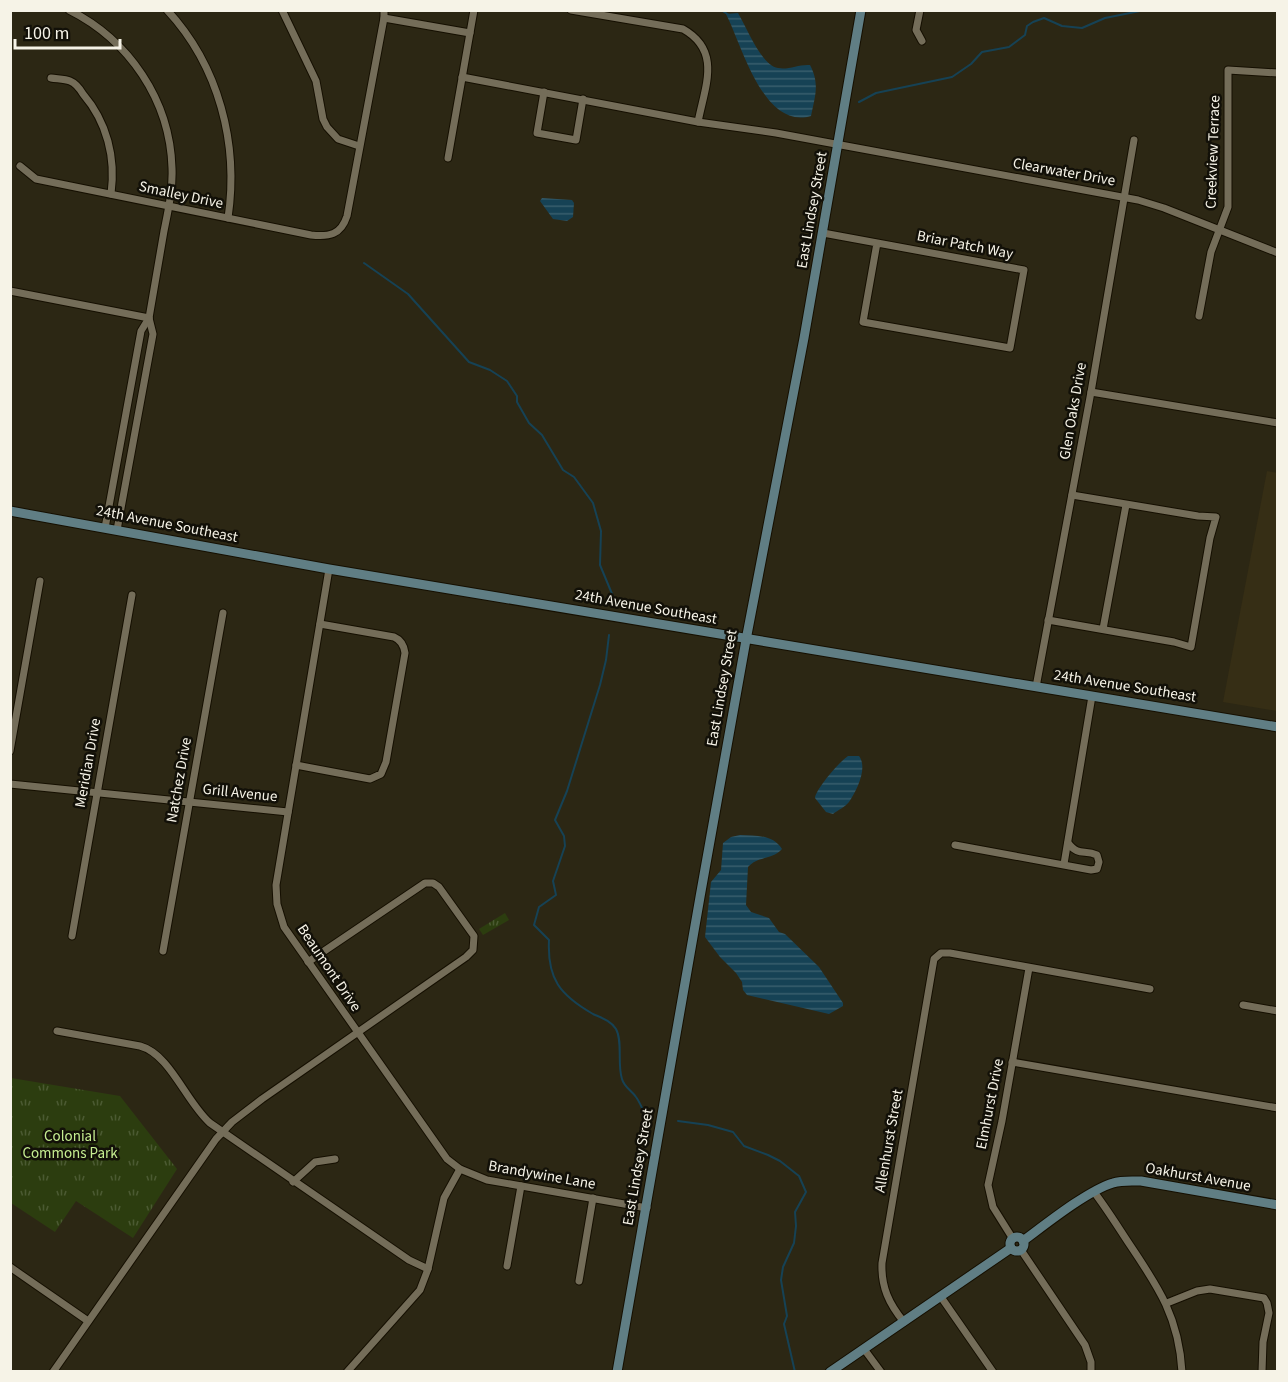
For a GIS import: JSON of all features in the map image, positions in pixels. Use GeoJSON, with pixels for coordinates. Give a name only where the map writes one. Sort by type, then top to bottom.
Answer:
{"type":"FeatureCollection","features":[{"type":"Feature","properties":{"kind":"street"},"geometry":{"type":"LineString","coordinates":[[69,10],[78,13],[106,33],[127,54],[143,76],[160,109],[169,139],[172,168],[169,207],[149,318],[141,331],[105,528]]}},
{"type":"Feature","properties":{"kind":"street"},"geometry":{"type":"LineString","coordinates":[[282,10],[316,81],[323,119],[327,127],[338,139],[360,147],[384,14],[471,33]]}},
{"type":"Feature","properties":{"kind":"street"},"geometry":{"type":"LineString","coordinates":[[448,158],[474,10]]}},
{"type":"Feature","properties":{"kind":"street"},"geometry":{"type":"LineString","coordinates":[[571,10],[683,29],[693,35],[708,56],[708,69],[698,122]]}},
{"type":"Feature","properties":{"kind":"street","name":"East Lindsey Street"},"geometry":{"type":"LineString","coordinates":[[617,1371],[746,640],[839,145],[861,10]]}},
{"type":"Feature","properties":{"kind":"street"},"geometry":{"type":"LineString","coordinates":[[920,10],[916,30],[922,41]]}},
{"type":"Feature","properties":{"kind":"street"},"geometry":{"type":"LineString","coordinates":[[172,12],[200,54],[220,103],[231,156],[228,218]]}},
{"type":"Feature","properties":{"kind":"street","name":"Creekview Terrace"},"geometry":{"type":"LineString","coordinates":[[1199,316],[1210,252],[1228,207],[1228,70],[1245,73],[1278,73]]}},
{"type":"Feature","properties":{"kind":"street","name":"Clearwater Drive"},"geometry":{"type":"LineString","coordinates":[[462,77],[698,122],[1124,197],[1151,203],[1278,253]]}},
{"type":"Feature","properties":{"kind":"street"},"geometry":{"type":"LineString","coordinates":[[51,78],[69,81],[78,87],[96,111],[112,154],[111,194]]}},
{"type":"Feature","properties":{"kind":"street"},"geometry":{"type":"LineString","coordinates":[[544,92],[537,134],[576,141],[583,99]]}},
{"type":"Feature","properties":{"kind":"street","name":"Glen Oaks Drive"},"geometry":{"type":"LineString","coordinates":[[1036,687],[1134,140]]}},
{"type":"Feature","properties":{"kind":"street","name":"Smalley Drive"},"geometry":{"type":"LineString","coordinates":[[20,166],[36,179],[169,207],[328,236],[340,230],[347,216],[360,147]]}},
{"type":"Feature","properties":{"kind":"street","name":"Briar Patch Way"},"geometry":{"type":"LineString","coordinates":[[823,232],[1024,270],[1010,348],[863,322],[877,243]]}},
{"type":"Feature","properties":{"kind":"street"},"geometry":{"type":"LineString","coordinates":[[10,291],[149,318]]}},
{"type":"Feature","properties":{"kind":"street"},"geometry":{"type":"LineString","coordinates":[[117,530],[153,334],[149,318]]}},
{"type":"Feature","properties":{"kind":"street"},"geometry":{"type":"LineString","coordinates":[[1090,392],[1278,423]]}},
{"type":"Feature","properties":{"kind":"street"},"geometry":{"type":"LineString","coordinates":[[1048,620],[1191,647],[1210,538],[1216,517],[1072,495]]}},
{"type":"Feature","properties":{"kind":"street"},"geometry":{"type":"LineString","coordinates":[[1103,629],[1126,504]]}},
{"type":"Feature","properties":{"kind":"street","name":"24th Avenue Southeast"},"geometry":{"type":"LineString","coordinates":[[10,511],[329,569],[1278,727]]}},
{"type":"Feature","properties":{"kind":"street","name":"Beaumont Drive"},"geometry":{"type":"LineString","coordinates":[[53,1371],[190,1172],[222,1132],[262,1099],[357,1034],[284,927],[276,904],[276,885],[329,569]]}},
{"type":"Feature","properties":{"kind":"street"},"geometry":{"type":"LineString","coordinates":[[10,751],[40,581]]}},
{"type":"Feature","properties":{"kind":"street","name":"Meridian Drive"},"geometry":{"type":"LineString","coordinates":[[72,936],[132,595]]}},
{"type":"Feature","properties":{"kind":"street","name":"Natchez Drive"},"geometry":{"type":"LineString","coordinates":[[163,951],[223,613]]}},
{"type":"Feature","properties":{"kind":"street"},"geometry":{"type":"LineString","coordinates":[[296,765],[375,778],[386,767],[405,653],[401,642],[394,637],[320,624]]}},
{"type":"Feature","properties":{"kind":"street"},"geometry":{"type":"LineString","coordinates":[[1064,864],[1092,696]]}},
{"type":"Feature","properties":{"kind":"street","name":"Grill Avenue"},"geometry":{"type":"LineString","coordinates":[[10,784],[288,812]]}},
{"type":"Feature","properties":{"kind":"street"},"geometry":{"type":"LineString","coordinates":[[955,845],[1091,870],[1097,869],[1099,858],[1094,854],[1080,853],[1072,849],[1068,843]]}},
{"type":"Feature","properties":{"kind":"street"},"geometry":{"type":"LineString","coordinates":[[308,962],[425,883],[433,883],[439,887],[474,936],[475,946],[471,953],[357,1034]]}},
{"type":"Feature","properties":{"kind":"street","name":"Allenhurst Street"},"geometry":{"type":"LineString","coordinates":[[904,1322],[886,1294],[882,1278],[882,1263],[934,959],[944,952],[1029,968]]}},
{"type":"Feature","properties":{"kind":"street"},"geometry":{"type":"LineString","coordinates":[[1029,968],[1149,988]]}},
{"type":"Feature","properties":{"kind":"street","name":"Elmhurst Drive"},"geometry":{"type":"LineString","coordinates":[[1029,968],[1002,1121],[988,1185],[993,1207],[1082,1338],[1089,1354],[1091,1371]]}},
{"type":"Feature","properties":{"kind":"street"},"geometry":{"type":"LineString","coordinates":[[1243,1005],[1278,1011]]}},
{"type":"Feature","properties":{"kind":"street"},"geometry":{"type":"LineString","coordinates":[[57,1031],[151,1050],[166,1064],[201,1115],[222,1132],[409,1260],[428,1269]]}},
{"type":"Feature","properties":{"kind":"street","name":"Brandywine Lane"},"geometry":{"type":"LineString","coordinates":[[357,1034],[442,1154],[460,1168],[480,1178],[646,1208]]}},
{"type":"Feature","properties":{"kind":"street"},"geometry":{"type":"LineString","coordinates":[[1012,1062],[1278,1108]]}},
{"type":"Feature","properties":{"kind":"street"},"geometry":{"type":"LineString","coordinates":[[293,1182],[315,1162],[335,1159]]}},
{"type":"Feature","properties":{"kind":"street"},"geometry":{"type":"LineString","coordinates":[[347,1371],[414,1298],[423,1284],[444,1198],[460,1168]]}},
{"type":"Feature","properties":{"kind":"street","name":"Oakhurst Avenue"},"geometry":{"type":"LineString","coordinates":[[830,1371],[1094,1192],[1113,1183],[1131,1181],[1278,1205]]}},
{"type":"Feature","properties":{"kind":"street"},"geometry":{"type":"LineString","coordinates":[[507,1266],[521,1186]]}},
{"type":"Feature","properties":{"kind":"street"},"geometry":{"type":"LineString","coordinates":[[1094,1192],[1167,1304],[1175,1328],[1182,1371]]}},
{"type":"Feature","properties":{"kind":"street"},"geometry":{"type":"LineString","coordinates":[[579,1281],[593,1198]]}},
{"type":"Feature","properties":{"kind":"street"},"geometry":{"type":"LineString","coordinates":[[10,1267],[88,1321]]}},
{"type":"Feature","properties":{"kind":"street"},"geometry":{"type":"LineString","coordinates":[[1167,1304],[1203,1290],[1264,1298],[1269,1313],[1263,1342],[1262,1371]]}},
{"type":"Feature","properties":{"kind":"street"},"geometry":{"type":"LineString","coordinates":[[941,1297],[993,1371]]}},
{"type":"Feature","properties":{"kind":"street"},"geometry":{"type":"LineString","coordinates":[[864,1348],[881,1371]]}},
{"type":"Feature","properties":{"kind":"shaded area"},"geometry":{"type":"Polygon","coordinates":[[[1267,471],[1278,473],[1277,711],[1223,702],[1267,471]]]}},
{"type":"Feature","properties":{"kind":"green space"},"geometry":{"type":"Polygon","coordinates":[[[505,913],[509,920],[483,935],[479,929],[505,913]]]}},
{"type":"Feature","properties":{"kind":"green space","name":"Colonial Commons Park"},"geometry":{"type":"Polygon","coordinates":[[[11,1078],[120,1096],[177,1169],[133,1238],[76,1201],[55,1232],[11,1203],[11,1078]]]}},
{"type":"Feature","properties":{"kind":"water"},"geometry":{"type":"Polygon","coordinates":[[[738,13],[760,53],[772,65],[778,68],[790,68],[810,65],[816,84],[811,116],[794,117],[780,110],[767,98],[747,64],[726,14],[738,13]]]}},
{"type":"Feature","properties":{"kind":"water"},"geometry":{"type":"Polygon","coordinates":[[[542,198],[572,200],[574,203],[573,217],[567,221],[553,219],[540,201],[542,198]]]}},
{"type":"Feature","properties":{"kind":"water"},"geometry":{"type":"Polygon","coordinates":[[[848,756],[859,756],[861,761],[862,773],[858,785],[846,805],[833,814],[826,812],[815,798],[816,794],[828,776],[848,756]]]}},
{"type":"Feature","properties":{"kind":"water"},"geometry":{"type":"Polygon","coordinates":[[[740,835],[769,838],[782,849],[748,867],[746,905],[751,912],[769,918],[779,932],[785,934],[819,967],[843,1003],[843,1006],[829,1014],[747,995],[736,973],[705,937],[711,882],[721,870],[723,843],[731,837],[740,835]]]}},
{"type":"Feature","properties":{"kind":"waterway"},"geometry":{"type":"LineString","coordinates":[[721,10],[729,15]]}},
{"type":"Feature","properties":{"kind":"waterway"},"geometry":{"type":"LineString","coordinates":[[859,102],[876,93],[952,77],[971,64],[982,52],[1009,47],[1025,35],[1027,26],[1044,18],[1062,26],[1082,28],[1105,18],[1145,10]]}},
{"type":"Feature","properties":{"kind":"waterway"},"geometry":{"type":"LineString","coordinates":[[364,263],[408,294],[469,362],[490,370],[507,381],[517,396],[517,402],[529,423],[542,435],[563,470],[574,477],[593,503],[601,531],[600,565],[615,601]]}},
{"type":"Feature","properties":{"kind":"waterway"},"geometry":{"type":"LineString","coordinates":[[609,635],[600,685],[567,791],[555,820],[564,836],[565,846],[553,881],[556,895],[539,907],[534,925],[549,940],[553,976],[564,993],[616,1029],[622,1079],[643,1110]]}},
{"type":"Feature","properties":{"kind":"waterway"},"geometry":{"type":"LineString","coordinates":[[678,1121],[708,1125],[733,1132],[744,1146],[780,1161],[799,1176],[806,1192],[795,1212],[794,1243],[783,1267],[781,1280],[787,1316],[784,1324],[795,1372]]}}]}
